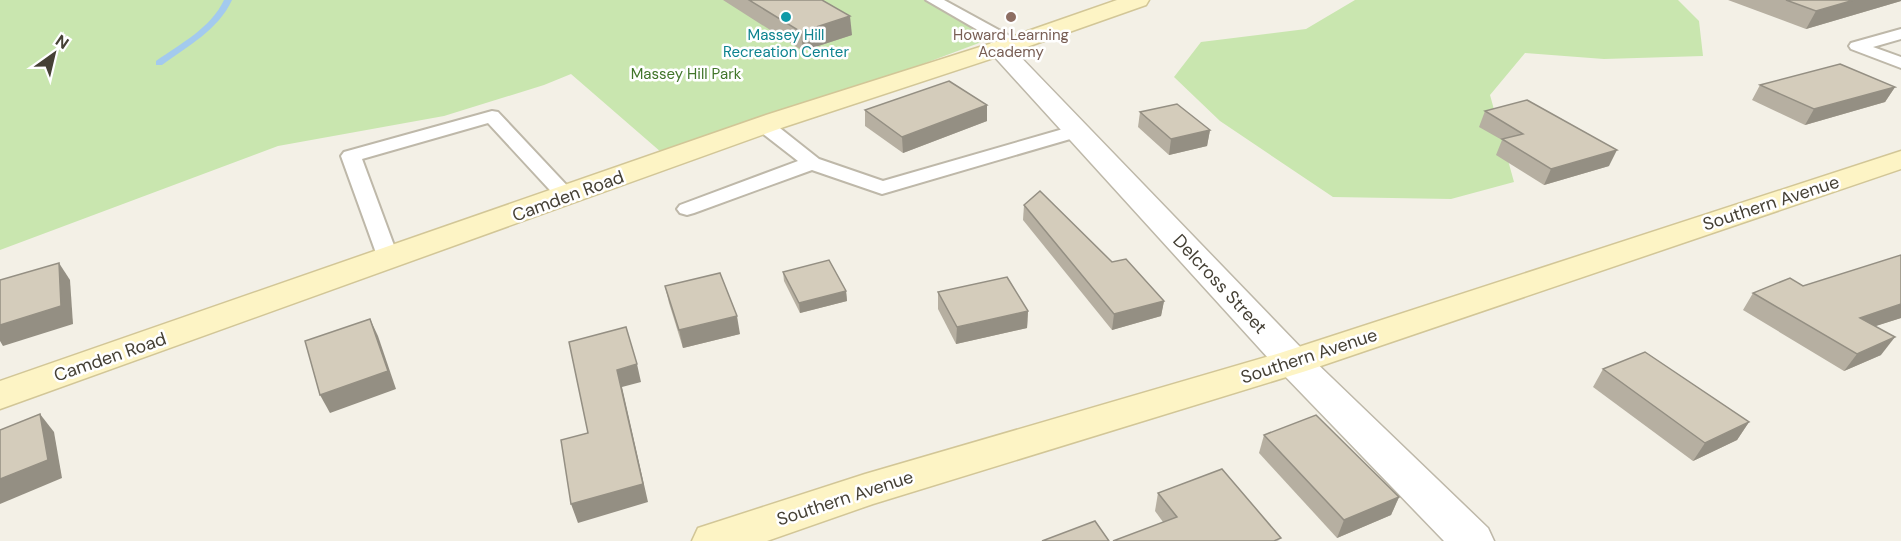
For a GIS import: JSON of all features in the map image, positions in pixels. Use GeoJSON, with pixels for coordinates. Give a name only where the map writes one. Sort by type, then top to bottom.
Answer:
{"type":"FeatureCollection","features":[{"type":"Feature","properties":{"kind":"street","name":"Camden Road"},"geometry":{"type":"LineString","coordinates":[[0,395],[764,125],[1138,0]]}},
{"type":"Feature","properties":{"kind":"street","name":"Delcross Street"},"geometry":{"type":"LineString","coordinates":[[1006,46],[1077,132],[1293,362],[1472,541]]}},
{"type":"Feature","properties":{"kind":"street","name":"Southern Avenue"},"geometry":{"type":"LineString","coordinates":[[714,541],[865,490],[1293,362],[1901,160]]}},
{"type":"Feature","properties":{"kind":"lane"},"geometry":{"type":"LineString","coordinates":[[933,0],[1006,46]]}},
{"type":"Feature","properties":{"kind":"lane"},"geometry":{"type":"LineString","coordinates":[[1901,34],[1857,46],[1901,63]]}},
{"type":"Feature","properties":{"kind":"lane"},"geometry":{"type":"LineString","coordinates":[[388,259],[351,156],[492,116],[567,196]]}},
{"type":"Feature","properties":{"kind":"lane"},"geometry":{"type":"LineString","coordinates":[[764,125],[812,163],[882,188],[1077,132]]}},
{"type":"Feature","properties":{"kind":"lane"},"geometry":{"type":"LineString","coordinates":[[687,209],[812,163]]}},
{"type":"Feature","properties":{"kind":"green space","name":"Massey Hill Park"},"geometry":{"type":"Polygon","coordinates":[[[0,0],[941,0],[1003,34],[669,159],[571,74],[544,85],[444,116],[278,146],[0,250],[0,0]]]}},
{"type":"Feature","properties":{"kind":"green space"},"geometry":{"type":"Polygon","coordinates":[[[1355,0],[1678,0],[1699,21],[1703,56],[1604,59],[1525,53],[1490,95],[1514,182],[1451,199],[1333,197],[1220,121],[1174,77],[1201,42],[1306,29],[1355,0]]]}},
{"type":"Feature","properties":{"kind":"building"},"geometry":{"type":"Polygon","coordinates":[[[749,0],[822,0],[850,16],[801,32],[749,0]]]}},
{"type":"Feature","properties":{"kind":"building"},"geometry":{"type":"Polygon","coordinates":[[[1786,0],[1854,0],[1816,11],[1786,0]]]}},
{"type":"Feature","properties":{"kind":"building"},"geometry":{"type":"Polygon","coordinates":[[[1840,64],[1895,87],[1814,109],[1760,85],[1840,64]]]}},
{"type":"Feature","properties":{"kind":"building"},"geometry":{"type":"Polygon","coordinates":[[[949,81],[987,105],[902,137],[865,110],[949,81]]]}},
{"type":"Feature","properties":{"kind":"building"},"geometry":{"type":"Polygon","coordinates":[[[1527,100],[1617,150],[1551,169],[1502,139],[1523,134],[1485,111],[1527,100]]]}},
{"type":"Feature","properties":{"kind":"building"},"geometry":{"type":"Polygon","coordinates":[[[1177,104],[1210,130],[1171,139],[1140,112],[1177,104]]]}},
{"type":"Feature","properties":{"kind":"building"},"geometry":{"type":"Polygon","coordinates":[[[1040,191],[1112,262],[1126,259],[1164,301],[1114,314],[1024,205],[1040,191]]]}},
{"type":"Feature","properties":{"kind":"building"},"geometry":{"type":"Polygon","coordinates":[[[1901,255],[1901,304],[1860,318],[1895,337],[1857,354],[1753,293],[1790,278],[1803,286],[1901,255]]]}},
{"type":"Feature","properties":{"kind":"building"},"geometry":{"type":"Polygon","coordinates":[[[829,260],[846,291],[799,303],[783,272],[829,260]]]}},
{"type":"Feature","properties":{"kind":"building"},"geometry":{"type":"Polygon","coordinates":[[[59,263],[61,306],[0,325],[0,280],[59,263]]]}},
{"type":"Feature","properties":{"kind":"building"},"geometry":{"type":"Polygon","coordinates":[[[720,273],[737,316],[679,330],[665,286],[720,273]]]}},
{"type":"Feature","properties":{"kind":"building"},"geometry":{"type":"Polygon","coordinates":[[[1007,277],[1028,311],[957,327],[938,292],[1007,277]]]}},
{"type":"Feature","properties":{"kind":"building"},"geometry":{"type":"Polygon","coordinates":[[[370,319],[388,371],[320,395],[305,341],[370,319]]]}},
{"type":"Feature","properties":{"kind":"building"},"geometry":{"type":"Polygon","coordinates":[[[626,327],[637,364],[617,370],[643,484],[571,504],[561,440],[588,433],[569,342],[626,327]]]}},
{"type":"Feature","properties":{"kind":"building"},"geometry":{"type":"Polygon","coordinates":[[[1645,352],[1749,422],[1705,443],[1603,369],[1645,352]]]}},
{"type":"Feature","properties":{"kind":"building"},"geometry":{"type":"Polygon","coordinates":[[[40,414],[48,460],[0,479],[0,430],[40,414]]]}},
{"type":"Feature","properties":{"kind":"building"},"geometry":{"type":"Polygon","coordinates":[[[1316,415],[1399,497],[1344,520],[1264,435],[1316,415]]]}},
{"type":"Feature","properties":{"kind":"building"},"geometry":{"type":"Polygon","coordinates":[[[1222,469],[1281,538],[1274,541],[1113,541],[1177,517],[1158,493],[1222,469]]]}},
{"type":"Feature","properties":{"kind":"building"},"geometry":{"type":"Polygon","coordinates":[[[1095,521],[1109,541],[1042,541],[1095,521]]]}},
{"type":"Feature","properties":{"kind":"waterway"},"geometry":{"type":"LineString","coordinates":[[159,63],[208,27],[224,9],[228,0]]}},
{"type":"Feature","properties":{"kind":"place","name":"Massey Hill Recreation Center"},"geometry":{"type":"Point","coordinates":[786,17]}},
{"type":"Feature","properties":{"kind":"place","name":"Howard Learning Academy"},"geometry":{"type":"Point","coordinates":[1011,17]}}]}
